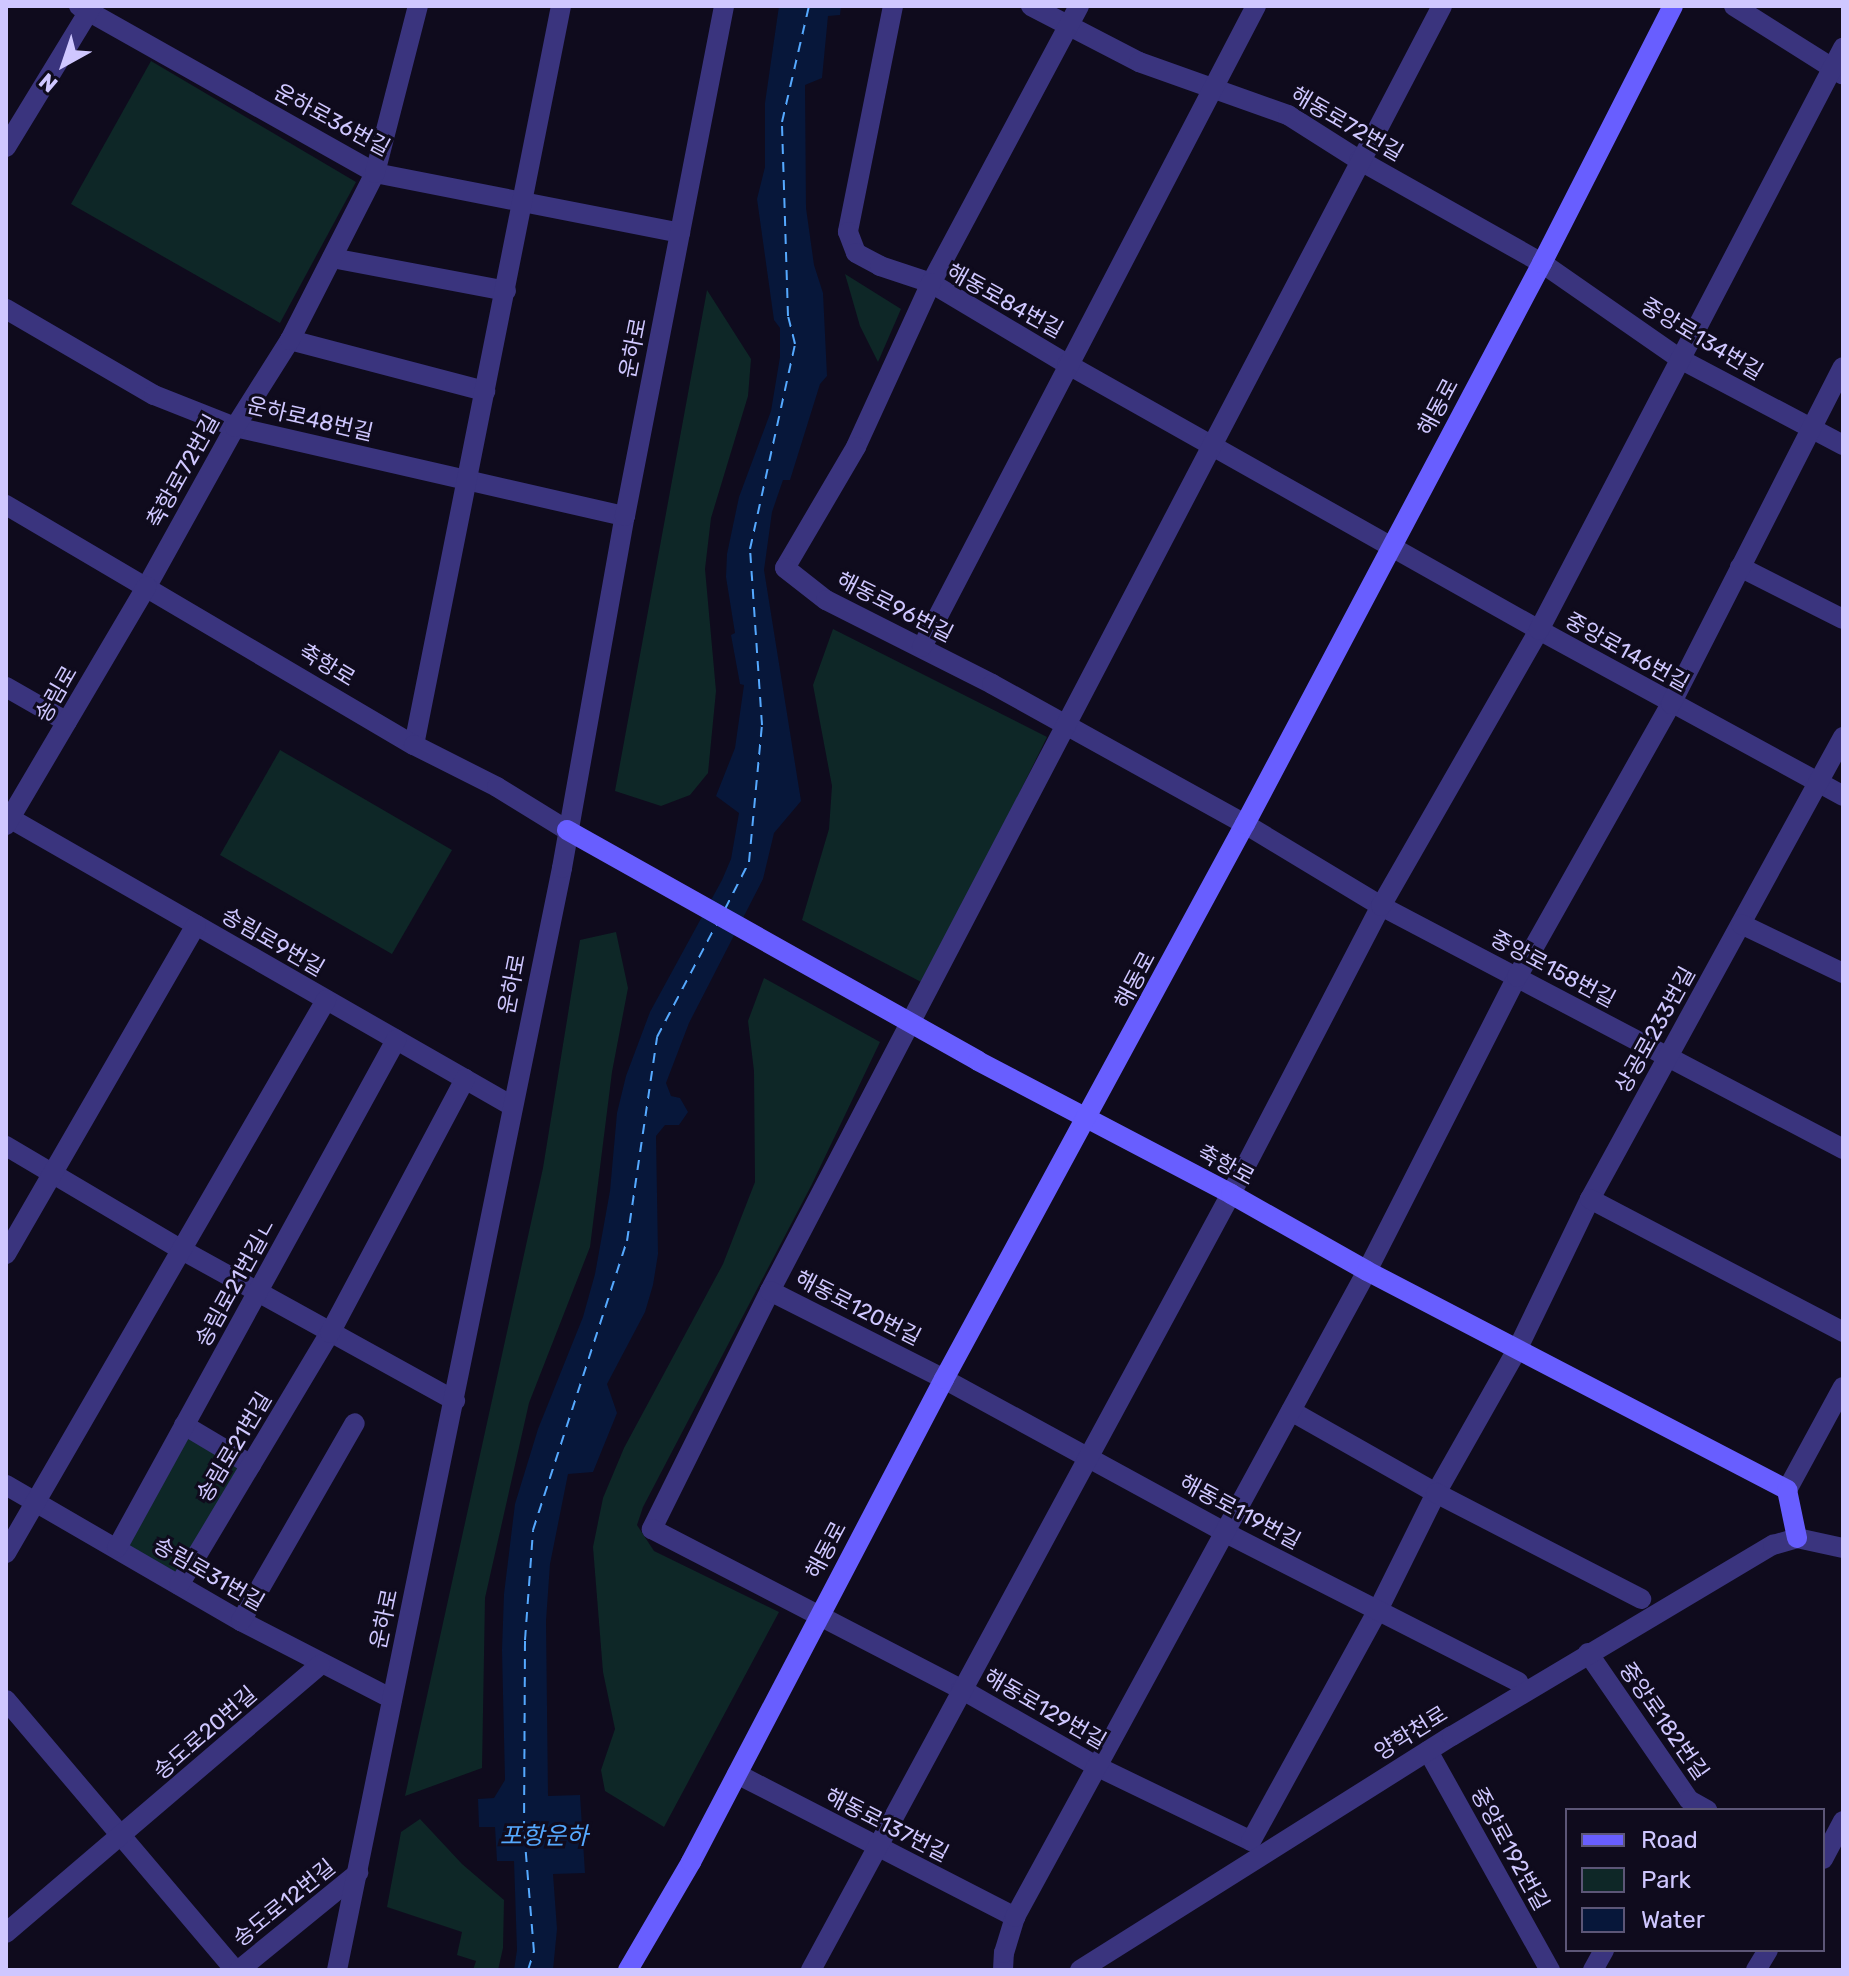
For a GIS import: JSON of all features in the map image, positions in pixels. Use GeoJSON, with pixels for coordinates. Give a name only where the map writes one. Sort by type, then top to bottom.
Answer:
{"type":"FeatureCollection","features":[{"type":"Feature","properties":{"kind":"main road","name":"해동로"},"geometry":{"type":"LineString","coordinates":[[628,1970],[737,1774],[944,1379],[1245,824],[1542,263],[1673,6]]}},
{"type":"Feature","properties":{"kind":"main road","name":"축항로"},"geometry":{"type":"LineString","coordinates":[[567,830],[871,1002],[1231,1194],[1367,1271],[1787,1490]]}},
{"type":"Feature","properties":{"kind":"main road"},"geometry":{"type":"LineString","coordinates":[[1787,1490],[1797,1538]]}},
{"type":"Feature","properties":{"kind":"street"},"geometry":{"type":"LineString","coordinates":[[414,745],[561,6]]}},
{"type":"Feature","properties":{"kind":"street","name":"운하로"},"geometry":{"type":"LineString","coordinates":[[337,1970],[455,1401],[724,6]]}},
{"type":"Feature","properties":{"kind":"street"},"geometry":{"type":"LineString","coordinates":[[893,6],[848,232],[856,253],[880,266],[931,283],[1079,6]]}},
{"type":"Feature","properties":{"kind":"street","name":"해동로72번길"},"geometry":{"type":"LineString","coordinates":[[1031,6],[1139,62],[1215,86],[1288,115],[1359,160],[1542,263]]}},
{"type":"Feature","properties":{"kind":"street"},"geometry":{"type":"LineString","coordinates":[[922,647],[1256,6]]}},
{"type":"Feature","properties":{"kind":"street"},"geometry":{"type":"LineString","coordinates":[[770,1291],[1068,727],[1211,444],[1442,6]]}},
{"type":"Feature","properties":{"kind":"street"},"geometry":{"type":"LineString","coordinates":[[1734,6],[1838,72]]}},
{"type":"Feature","properties":{"kind":"street"},"geometry":{"type":"LineString","coordinates":[[8,140],[87,8]]}},
{"type":"Feature","properties":{"kind":"street","name":"운하로36번길"},"geometry":{"type":"LineString","coordinates":[[87,8],[375,173],[520,204],[680,233]]}},
{"type":"Feature","properties":{"kind":"street","name":"축항로72번길"},"geometry":{"type":"LineString","coordinates":[[147,586],[235,427],[290,340],[375,173],[411,9]]}},
{"type":"Feature","properties":{"kind":"street"},"geometry":{"type":"LineString","coordinates":[[811,1970],[1231,1194],[1381,906],[1539,630],[1680,359],[1838,72],[1843,48]]}},
{"type":"Feature","properties":{"kind":"street"},"geometry":{"type":"LineString","coordinates":[[332,258],[506,291]]}},
{"type":"Feature","properties":{"kind":"street","name":"중앙로134번길"},"geometry":{"type":"LineString","coordinates":[[1542,263],[1680,359],[1843,445]]}},
{"type":"Feature","properties":{"kind":"street","name":"해동로84번길"},"geometry":{"type":"LineString","coordinates":[[856,447],[931,283],[1067,364],[1390,546]]}},
{"type":"Feature","properties":{"kind":"street","name":"운하로48번길"},"geometry":{"type":"LineString","coordinates":[[6,309],[154,395],[235,427],[625,516]]}},
{"type":"Feature","properties":{"kind":"street"},"geometry":{"type":"LineString","coordinates":[[290,340],[485,391]]}},
{"type":"Feature","properties":{"kind":"street"},"geometry":{"type":"LineString","coordinates":[[1003,1970],[1004,1953],[1015,1917],[1367,1271],[1517,977],[1671,704],[1843,367]]}},
{"type":"Feature","properties":{"kind":"street","name":"해동로96번길"},"geometry":{"type":"LineString","coordinates":[[856,447],[785,568],[826,600],[922,647],[1245,824]]}},
{"type":"Feature","properties":{"kind":"street","name":"축항로"},"geometry":{"type":"LineString","coordinates":[[6,505],[414,745],[497,787],[567,830]]}},
{"type":"Feature","properties":{"kind":"street","name":"중앙로146번길"},"geometry":{"type":"LineString","coordinates":[[1390,546],[1671,704],[1843,796]]}},
{"type":"Feature","properties":{"kind":"street"},"geometry":{"type":"LineString","coordinates":[[1740,567],[1843,619]]}},
{"type":"Feature","properties":{"kind":"street","name":"송림로"},"geometry":{"type":"LineString","coordinates":[[7,820],[147,586]]}},
{"type":"Feature","properties":{"kind":"street"},"geometry":{"type":"LineString","coordinates":[[6,687],[67,722]]}},
{"type":"Feature","properties":{"kind":"street","name":"상공로233번길"},"geometry":{"type":"LineString","coordinates":[[1517,1350],[1590,1199],[1843,737]]}},
{"type":"Feature","properties":{"kind":"street","name":"송림로9번길"},"geometry":{"type":"LineString","coordinates":[[7,820],[512,1106]]}},
{"type":"Feature","properties":{"kind":"street","name":"중앙로158번길"},"geometry":{"type":"LineString","coordinates":[[1245,824],[1381,906],[1843,1149]]}},
{"type":"Feature","properties":{"kind":"street"},"geometry":{"type":"LineString","coordinates":[[1741,924],[1843,973]]}},
{"type":"Feature","properties":{"kind":"street"},"geometry":{"type":"LineString","coordinates":[[6,1254],[196,925]]}},
{"type":"Feature","properties":{"kind":"street"},"geometry":{"type":"LineString","coordinates":[[6,1553],[326,1000]]}},
{"type":"Feature","properties":{"kind":"street","name":"송림로21번길ㄴ"},"geometry":{"type":"LineString","coordinates":[[117,1548],[396,1040]]}},
{"type":"Feature","properties":{"kind":"street","name":"송림로21번길"},"geometry":{"type":"LineString","coordinates":[[179,1585],[330,1333],[465,1079]]}},
{"type":"Feature","properties":{"kind":"street"},"geometry":{"type":"LineString","coordinates":[[6,1146],[257,1293],[455,1401]]}},
{"type":"Feature","properties":{"kind":"street"},"geometry":{"type":"LineString","coordinates":[[1590,1199],[1843,1332]]}},
{"type":"Feature","properties":{"kind":"street","name":"해동로120번길"},"geometry":{"type":"LineString","coordinates":[[818,1617],[652,1529],[770,1291],[944,1379]]}},
{"type":"Feature","properties":{"kind":"street"},"geometry":{"type":"LineString","coordinates":[[1378,1610],[1436,1493],[1517,1350]]}},
{"type":"Feature","properties":{"kind":"street","name":"해동로119번길"},"geometry":{"type":"LineString","coordinates":[[944,1379],[1226,1533],[1518,1682]]}},
{"type":"Feature","properties":{"kind":"street"},"geometry":{"type":"LineString","coordinates":[[1787,1490],[1843,1387]]}},
{"type":"Feature","properties":{"kind":"street"},"geometry":{"type":"LineString","coordinates":[[1291,1411],[1436,1493],[1641,1599]]}},
{"type":"Feature","properties":{"kind":"street"},"geometry":{"type":"LineString","coordinates":[[241,1621],[355,1423]]}},
{"type":"Feature","properties":{"kind":"street"},"geometry":{"type":"LineString","coordinates":[[184,1425],[251,1465]]}},
{"type":"Feature","properties":{"kind":"street","name":"송림로31번길"},"geometry":{"type":"LineString","coordinates":[[6,1485],[320,1665],[392,1699]]}},
{"type":"Feature","properties":{"kind":"street"},"geometry":{"type":"LineString","coordinates":[[1797,1538],[1843,1548]]}},
{"type":"Feature","properties":{"kind":"street","name":"양학천로"},"geometry":{"type":"LineString","coordinates":[[1080,1970],[1588,1653],[1773,1545],[1797,1538]]}},
{"type":"Feature","properties":{"kind":"street","name":"해동로129번길"},"geometry":{"type":"LineString","coordinates":[[818,1617],[961,1689],[1096,1766],[1251,1841],[1378,1610]]}},
{"type":"Feature","properties":{"kind":"street","name":"중앙로182번길"},"geometry":{"type":"LineString","coordinates":[[1588,1653],[1693,1807]]}},
{"type":"Feature","properties":{"kind":"street","name":"송도로20번길"},"geometry":{"type":"LineString","coordinates":[[6,1933],[320,1665]]}},
{"type":"Feature","properties":{"kind":"street"},"geometry":{"type":"LineString","coordinates":[[6,1700],[237,1970]]}},
{"type":"Feature","properties":{"kind":"street","name":"중앙로192번길"},"geometry":{"type":"LineString","coordinates":[[1428,1751],[1550,1970]]}},
{"type":"Feature","properties":{"kind":"street","name":"해동로137번길"},"geometry":{"type":"LineString","coordinates":[[737,1774],[1015,1917]]}},
{"type":"Feature","properties":{"kind":"street"},"geometry":{"type":"LineString","coordinates":[[1825,1855],[1843,1821]]}},
{"type":"Feature","properties":{"kind":"street","name":"송도로12번길"},"geometry":{"type":"LineString","coordinates":[[237,1970],[358,1873]]}},
{"type":"Feature","properties":{"kind":"street"},"geometry":{"type":"LineString","coordinates":[[1593,1970],[1603,1952]]}},
{"type":"Feature","properties":{"kind":"street"},"geometry":{"type":"LineString","coordinates":[[1756,1970],[1767,1952]]}},
{"type":"Feature","properties":{"kind":"green space"},"geometry":{"type":"Polygon","coordinates":[[[151,61],[356,182],[280,323],[71,204],[151,61]]]}},
{"type":"Feature","properties":{"kind":"green space"},"geometry":{"type":"Polygon","coordinates":[[[845,274],[901,309],[878,362],[860,326],[845,274]]]}},
{"type":"Feature","properties":{"kind":"green space"},"geometry":{"type":"Polygon","coordinates":[[[707,290],[751,359],[748,396],[711,518],[705,569],[716,691],[708,773],[690,795],[661,806],[615,791],[707,290]]]}},
{"type":"Feature","properties":{"kind":"green space"},"geometry":{"type":"Polygon","coordinates":[[[833,629],[1047,737],[925,984],[802,920],[829,829],[832,786],[813,685],[833,629]]]}},
{"type":"Feature","properties":{"kind":"green space"},"geometry":{"type":"Polygon","coordinates":[[[280,750],[452,850],[392,954],[220,855],[280,750]]]}},
{"type":"Feature","properties":{"kind":"green space"},"geometry":{"type":"Polygon","coordinates":[[[616,932],[628,988],[612,1072],[590,1247],[529,1403],[485,1598],[482,1768],[405,1796],[543,1168],[580,940],[616,932]]]}},
{"type":"Feature","properties":{"kind":"green space"},"geometry":{"type":"Polygon","coordinates":[[[764,978],[880,1042],[811,1186],[643,1507],[637,1525],[654,1551],[779,1612],[664,1827],[605,1791],[601,1770],[615,1729],[603,1672],[593,1547],[603,1498],[624,1448],[723,1264],[755,1182],[754,1071],[748,1021],[764,978]]]}},
{"type":"Feature","properties":{"kind":"green space"},"geometry":{"type":"Polygon","coordinates":[[[187,1434],[241,1465],[178,1576],[124,1545],[187,1434]]]}},
{"type":"Feature","properties":{"kind":"green space"},"geometry":{"type":"Polygon","coordinates":[[[420,1819],[462,1864],[504,1900],[503,1948],[498,1970],[473,1970],[476,1961],[457,1955],[462,1932],[387,1907],[401,1832],[420,1819]]]}},
{"type":"Feature","properties":{"kind":"water","name":"포항운하"},"geometry":{"type":"Polygon","coordinates":[[[779,6],[841,6],[840,15],[828,16],[822,78],[805,85],[806,208],[814,265],[823,293],[827,376],[820,384],[790,480],[783,480],[772,512],[764,570],[801,801],[774,833],[763,879],[689,1023],[666,1083],[671,1096],[680,1098],[688,1112],[679,1125],[665,1125],[656,1136],[658,1254],[653,1285],[645,1312],[607,1384],[617,1413],[593,1472],[568,1474],[550,1564],[546,1621],[548,1796],[580,1795],[585,1873],[553,1874],[557,1929],[553,1970],[514,1970],[517,1950],[514,1861],[497,1861],[495,1827],[479,1827],[478,1799],[494,1798],[505,1780],[504,1594],[515,1504],[538,1429],[583,1317],[595,1274],[610,1191],[617,1113],[626,1076],[650,1012],[722,880],[731,859],[739,813],[716,796],[735,748],[744,685],[740,684],[731,635],[735,633],[726,577],[727,554],[739,497],[771,411],[780,357],[780,328],[774,320],[757,199],[765,167],[765,103],[779,6]]]}},
{"type":"Feature","properties":{"kind":"ferry route"},"geometry":{"type":"LineString","coordinates":[[725,909],[749,862],[762,725],[750,549],[795,344],[788,316],[782,122],[809,6]]}},
{"type":"Feature","properties":{"kind":"ferry route"},"geometry":{"type":"LineString","coordinates":[[528,1970],[534,1952],[524,1831],[525,1640],[533,1530],[627,1241],[657,1037],[716,925]]}}]}
